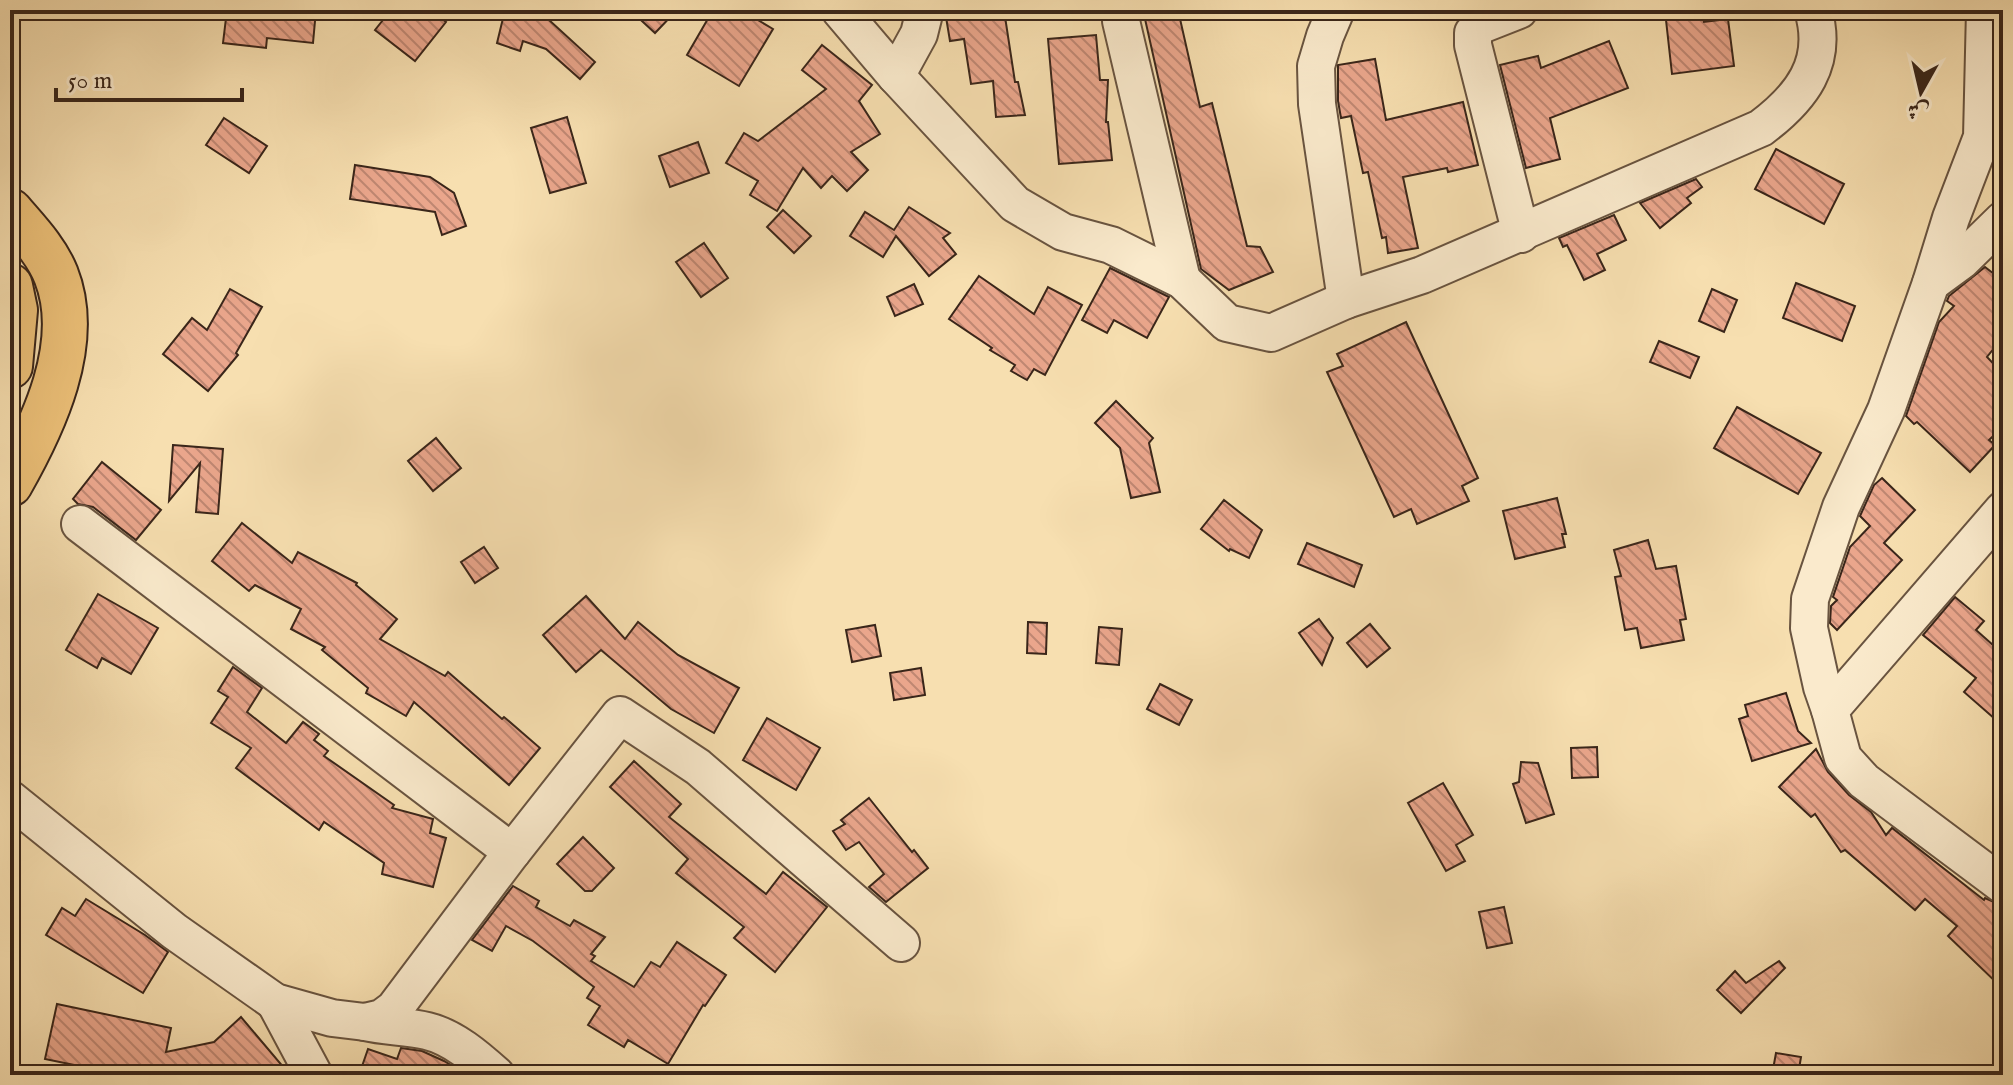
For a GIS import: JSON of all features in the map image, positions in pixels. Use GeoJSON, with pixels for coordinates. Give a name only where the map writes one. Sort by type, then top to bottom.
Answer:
{"type":"FeatureCollection","features":[{"type":"Feature","properties":{"kind":"main road"},"geometry":{"type":"LineString","coordinates":[[10,211],[44,252],[56,275],[65,323],[58,369],[45,408],[10,484]]}},
{"type":"Feature","properties":{"kind":"main road"},"geometry":{"type":"LineString","coordinates":[[10,286],[15,310],[10,366]]}},
{"type":"Feature","properties":{"kind":"street"},"geometry":{"type":"LineString","coordinates":[[840,10],[896,76],[1015,204],[1063,232],[1111,245],[1182,280],[1227,323],[1271,333],[1346,300],[1422,275],[1521,234],[1761,128],[1785,110],[1804,86],[1817,59],[1813,10]]}},
{"type":"Feature","properties":{"kind":"street"},"geometry":{"type":"LineString","coordinates":[[896,76],[919,34],[925,10]]}},
{"type":"Feature","properties":{"kind":"street"},"geometry":{"type":"LineString","coordinates":[[1121,10],[1121,21],[1182,280]]}},
{"type":"Feature","properties":{"kind":"street"},"geometry":{"type":"LineString","coordinates":[[1336,10],[1316,66],[1317,104],[1346,300]]}},
{"type":"Feature","properties":{"kind":"street"},"geometry":{"type":"LineString","coordinates":[[1519,10],[1481,25],[1473,33],[1473,45],[1521,234]]}},
{"type":"Feature","properties":{"kind":"street"},"geometry":{"type":"LineString","coordinates":[[1985,10],[1982,137],[1886,410],[1841,507],[1810,599],[1811,640],[1843,758],[1864,781],[2003,885]]}},
{"type":"Feature","properties":{"kind":"street"},"geometry":{"type":"LineString","coordinates":[[1931,283],[1961,261],[2003,220]]}},
{"type":"Feature","properties":{"kind":"street"},"geometry":{"type":"LineString","coordinates":[[1830,710],[2003,510]]}},
{"type":"Feature","properties":{"kind":"street"},"geometry":{"type":"LineString","coordinates":[[80,524],[512,852]]}},
{"type":"Feature","properties":{"kind":"street"},"geometry":{"type":"LineString","coordinates":[[365,1022],[382,1018],[394,1009],[620,715],[698,767],[901,943]]}},
{"type":"Feature","properties":{"kind":"street"},"geometry":{"type":"LineString","coordinates":[[10,799],[174,931],[275,1002],[332,1018],[388,1028],[429,1031],[455,1043],[496,1075]]}},
{"type":"Feature","properties":{"kind":"street"},"geometry":{"type":"LineString","coordinates":[[275,1002],[314,1075]]}},
{"type":"Feature","properties":{"kind":"building"},"geometry":{"type":"Polygon","coordinates":[[[227,10],[316,10],[313,43],[267,38],[266,48],[223,43],[227,10]]]}},
{"type":"Feature","properties":{"kind":"building"},"geometry":{"type":"Polygon","coordinates":[[[391,10],[407,10],[417,18],[423,10],[430,10],[446,22],[415,61],[375,30],[391,10]]]}},
{"type":"Feature","properties":{"kind":"building"},"geometry":{"type":"Polygon","coordinates":[[[505,10],[552,10],[549,20],[595,62],[580,79],[546,49],[523,41],[520,51],[497,43],[505,10]]]}},
{"type":"Feature","properties":{"kind":"building"},"geometry":{"type":"Polygon","coordinates":[[[630,10],[677,10],[655,33],[630,10]]]}},
{"type":"Feature","properties":{"kind":"building"},"geometry":{"type":"Polygon","coordinates":[[[713,10],[741,10],[773,29],[739,86],[687,55],[713,10]]]}},
{"type":"Feature","properties":{"kind":"building"},"geometry":{"type":"Polygon","coordinates":[[[960,10],[1004,10],[1015,82],[1018,82],[1025,115],[996,117],[993,81],[971,84],[964,39],[950,41],[946,17],[961,14],[960,10]]]}},
{"type":"Feature","properties":{"kind":"building"},"geometry":{"type":"Polygon","coordinates":[[[1143,10],[1178,10],[1200,107],[1212,103],[1247,246],[1260,247],[1273,272],[1229,290],[1201,269],[1143,10]]]}},
{"type":"Feature","properties":{"kind":"building"},"geometry":{"type":"Polygon","coordinates":[[[1668,10],[1702,10],[1704,22],[1728,19],[1734,66],[1672,74],[1666,20],[1670,20],[1668,10]]]}},
{"type":"Feature","properties":{"kind":"building"},"geometry":{"type":"Polygon","coordinates":[[[1096,35],[1100,80],[1108,80],[1106,122],[1112,160],[1059,164],[1048,39],[1096,35]]]}},
{"type":"Feature","properties":{"kind":"building"},"geometry":{"type":"Polygon","coordinates":[[[1609,41],[1628,88],[1550,118],[1560,159],[1526,168],[1500,65],[1538,56],[1541,68],[1609,41]]]}},
{"type":"Feature","properties":{"kind":"building"},"geometry":{"type":"Polygon","coordinates":[[[822,45],[872,85],[859,101],[880,134],[851,152],[868,170],[847,191],[832,176],[821,188],[803,168],[777,211],[750,195],[758,181],[726,163],[744,133],[758,141],[826,89],[802,70],[822,45]]]}},
{"type":"Feature","properties":{"kind":"building"},"geometry":{"type":"Polygon","coordinates":[[[1375,59],[1386,120],[1463,102],[1478,165],[1403,177],[1418,248],[1388,253],[1368,172],[1363,173],[1351,116],[1341,118],[1338,101],[1338,65],[1375,59]]]}},
{"type":"Feature","properties":{"kind":"building"},"geometry":{"type":"Polygon","coordinates":[[[567,117],[586,183],[550,193],[531,128],[567,117]]]}},
{"type":"Feature","properties":{"kind":"building"},"geometry":{"type":"Polygon","coordinates":[[[224,118],[267,146],[249,173],[206,145],[224,118]]]}},
{"type":"Feature","properties":{"kind":"building"},"geometry":{"type":"Polygon","coordinates":[[[698,142],[709,173],[670,187],[659,156],[698,142]]]}},
{"type":"Feature","properties":{"kind":"building"},"geometry":{"type":"Polygon","coordinates":[[[1776,149],[1844,184],[1824,224],[1755,189],[1776,149]]]}},
{"type":"Feature","properties":{"kind":"building"},"geometry":{"type":"Polygon","coordinates":[[[355,165],[430,177],[454,193],[466,226],[442,235],[435,212],[350,199],[355,165]]]}},
{"type":"Feature","properties":{"kind":"building"},"geometry":{"type":"Polygon","coordinates":[[[1696,179],[1702,187],[1687,198],[1691,203],[1660,228],[1640,203],[1696,179]]]}},
{"type":"Feature","properties":{"kind":"building"},"geometry":{"type":"Polygon","coordinates":[[[909,207],[950,233],[943,238],[956,254],[929,276],[896,236],[883,257],[850,236],[865,212],[894,230],[909,207]]]}},
{"type":"Feature","properties":{"kind":"building"},"geometry":{"type":"Polygon","coordinates":[[[783,210],[811,236],[794,253],[767,227],[783,210]]]}},
{"type":"Feature","properties":{"kind":"building"},"geometry":{"type":"Polygon","coordinates":[[[1614,215],[1626,240],[1597,254],[1605,270],[1584,280],[1567,245],[1563,247],[1559,238],[1614,215]]]}},
{"type":"Feature","properties":{"kind":"building"},"geometry":{"type":"Polygon","coordinates":[[[704,243],[728,278],[701,297],[676,262],[704,243]]]}},
{"type":"Feature","properties":{"kind":"building"},"geometry":{"type":"Polygon","coordinates":[[[1985,267],[2003,281],[2003,337],[1987,357],[2003,374],[2003,427],[1989,440],[1995,445],[1970,472],[1917,422],[1914,424],[1906,416],[1939,322],[1954,306],[1947,301],[1949,296],[1985,267]]]}},
{"type":"Feature","properties":{"kind":"building"},"geometry":{"type":"Polygon","coordinates":[[[1110,268],[1169,297],[1147,338],[1114,320],[1107,333],[1082,320],[1110,268]]]}},
{"type":"Feature","properties":{"kind":"building"},"geometry":{"type":"Polygon","coordinates":[[[979,276],[1034,314],[1048,287],[1082,305],[1045,375],[1034,369],[1027,380],[1011,371],[1015,365],[949,319],[979,276]]]}},
{"type":"Feature","properties":{"kind":"building"},"geometry":{"type":"Polygon","coordinates":[[[1796,283],[1855,306],[1842,341],[1783,318],[1796,283]]]}},
{"type":"Feature","properties":{"kind":"building"},"geometry":{"type":"Polygon","coordinates":[[[914,284],[923,304],[895,316],[887,297],[914,284]]]}},
{"type":"Feature","properties":{"kind":"building"},"geometry":{"type":"Polygon","coordinates":[[[230,289],[262,307],[236,353],[238,355],[208,391],[163,354],[192,318],[207,330],[230,289]]]}},
{"type":"Feature","properties":{"kind":"building"},"geometry":{"type":"Polygon","coordinates":[[[1712,289],[1737,300],[1724,332],[1699,321],[1712,289]]]}},
{"type":"Feature","properties":{"kind":"building"},"geometry":{"type":"Polygon","coordinates":[[[1406,322],[1478,478],[1462,486],[1469,501],[1417,524],[1411,509],[1394,517],[1327,372],[1343,366],[1337,354],[1406,322]]]}},
{"type":"Feature","properties":{"kind":"building"},"geometry":{"type":"Polygon","coordinates":[[[1659,341],[1699,357],[1690,378],[1650,362],[1659,341]]]}},
{"type":"Feature","properties":{"kind":"building"},"geometry":{"type":"Polygon","coordinates":[[[1116,401],[1153,438],[1149,443],[1160,492],[1131,498],[1120,448],[1095,423],[1116,401]]]}},
{"type":"Feature","properties":{"kind":"building"},"geometry":{"type":"Polygon","coordinates":[[[1737,407],[1821,453],[1798,494],[1714,448],[1737,407]]]}},
{"type":"Feature","properties":{"kind":"building"},"geometry":{"type":"Polygon","coordinates":[[[436,438],[461,468],[433,491],[408,461],[436,438]]]}},
{"type":"Feature","properties":{"kind":"building"},"geometry":{"type":"Polygon","coordinates":[[[173,445],[223,449],[218,514],[196,512],[200,463],[169,501],[173,445]]]}},
{"type":"Feature","properties":{"kind":"building"},"geometry":{"type":"Polygon","coordinates":[[[102,462],[161,510],[136,540],[93,507],[78,504],[73,499],[102,462]]]}},
{"type":"Feature","properties":{"kind":"building"},"geometry":{"type":"Polygon","coordinates":[[[1882,478],[1915,510],[1884,543],[1902,560],[1837,630],[1830,623],[1831,606],[1837,600],[1833,597],[1850,547],[1870,526],[1860,516],[1874,485],[1882,478]]]}},
{"type":"Feature","properties":{"kind":"building"},"geometry":{"type":"Polygon","coordinates":[[[1557,498],[1566,534],[1562,534],[1565,547],[1515,559],[1503,511],[1557,498]]]}},
{"type":"Feature","properties":{"kind":"building"},"geometry":{"type":"Polygon","coordinates":[[[1224,500],[1262,530],[1249,558],[1229,551],[1201,529],[1224,500]]]}},
{"type":"Feature","properties":{"kind":"building"},"geometry":{"type":"Polygon","coordinates":[[[242,523],[292,563],[298,552],[357,583],[397,619],[380,639],[445,676],[448,672],[540,748],[509,785],[414,702],[406,716],[366,693],[368,688],[322,650],[325,647],[291,629],[301,609],[255,585],[249,591],[212,561],[242,523]]]}},
{"type":"Feature","properties":{"kind":"building"},"geometry":{"type":"Polygon","coordinates":[[[1648,540],[1656,569],[1676,566],[1686,619],[1680,620],[1684,640],[1641,648],[1637,628],[1625,630],[1615,577],[1621,576],[1614,550],[1648,540]]]}},
{"type":"Feature","properties":{"kind":"building"},"geometry":{"type":"Polygon","coordinates":[[[1307,543],[1362,565],[1354,587],[1298,564],[1307,543]]]}},
{"type":"Feature","properties":{"kind":"building"},"geometry":{"type":"Polygon","coordinates":[[[484,547],[498,568],[475,583],[461,562],[484,547]]]}},
{"type":"Feature","properties":{"kind":"building"},"geometry":{"type":"Polygon","coordinates":[[[98,594],[158,628],[131,674],[102,658],[97,668],[66,650],[98,594]]]}},
{"type":"Feature","properties":{"kind":"building"},"geometry":{"type":"Polygon","coordinates":[[[586,596],[625,639],[638,622],[678,655],[739,688],[714,733],[671,709],[601,650],[576,672],[543,635],[586,596]]]}},
{"type":"Feature","properties":{"kind":"building"},"geometry":{"type":"Polygon","coordinates":[[[1955,597],[1984,621],[1976,630],[2003,654],[2003,726],[1964,692],[1976,678],[1923,635],[1955,597]]]}},
{"type":"Feature","properties":{"kind":"building"},"geometry":{"type":"Polygon","coordinates":[[[1319,619],[1333,638],[1322,665],[1299,633],[1319,619]]]}},
{"type":"Feature","properties":{"kind":"building"},"geometry":{"type":"Polygon","coordinates":[[[1028,622],[1047,623],[1046,654],[1027,653],[1028,622]]]}},
{"type":"Feature","properties":{"kind":"building"},"geometry":{"type":"Polygon","coordinates":[[[1370,624],[1390,648],[1367,667],[1347,643],[1370,624]]]}},
{"type":"Feature","properties":{"kind":"building"},"geometry":{"type":"Polygon","coordinates":[[[875,625],[881,656],[852,662],[846,630],[875,625]]]}},
{"type":"Feature","properties":{"kind":"building"},"geometry":{"type":"Polygon","coordinates":[[[1099,627],[1122,629],[1119,665],[1096,663],[1099,627]]]}},
{"type":"Feature","properties":{"kind":"building"},"geometry":{"type":"Polygon","coordinates":[[[233,667],[262,688],[247,712],[286,743],[303,722],[319,734],[314,740],[328,751],[324,756],[394,805],[392,808],[433,819],[430,833],[446,838],[433,887],[382,874],[384,863],[324,822],[319,830],[236,768],[251,748],[211,723],[228,697],[218,691],[233,667]]]}},
{"type":"Feature","properties":{"kind":"building"},"geometry":{"type":"Polygon","coordinates":[[[921,668],[925,695],[894,700],[890,673],[921,668]]]}},
{"type":"Feature","properties":{"kind":"building"},"geometry":{"type":"Polygon","coordinates":[[[1160,684],[1192,700],[1179,725],[1147,709],[1160,684]]]}},
{"type":"Feature","properties":{"kind":"building"},"geometry":{"type":"Polygon","coordinates":[[[1786,693],[1798,731],[1811,743],[1752,761],[1739,719],[1748,716],[1745,705],[1786,693]]]}},
{"type":"Feature","properties":{"kind":"building"},"geometry":{"type":"Polygon","coordinates":[[[767,718],[820,748],[796,790],[743,760],[767,718]]]}},
{"type":"Feature","properties":{"kind":"building"},"geometry":{"type":"Polygon","coordinates":[[[1597,747],[1598,777],[1572,778],[1571,748],[1597,747]]]}},
{"type":"Feature","properties":{"kind":"building"},"geometry":{"type":"Polygon","coordinates":[[[1816,749],[1828,772],[1849,795],[1871,812],[1886,835],[1892,828],[1984,900],[2003,906],[2003,989],[1948,936],[1957,926],[1925,899],[1915,910],[1845,850],[1841,852],[1815,814],[1811,817],[1779,787],[1816,749]]]}},
{"type":"Feature","properties":{"kind":"building"},"geometry":{"type":"Polygon","coordinates":[[[634,761],[681,804],[669,817],[766,894],[783,872],[827,907],[775,972],[734,938],[744,927],[676,873],[688,859],[610,787],[634,761]]]}},
{"type":"Feature","properties":{"kind":"building"},"geometry":{"type":"Polygon","coordinates":[[[1521,762],[1538,763],[1554,814],[1526,823],[1513,784],[1519,782],[1521,762]]]}},
{"type":"Feature","properties":{"kind":"building"},"geometry":{"type":"Polygon","coordinates":[[[1443,783],[1473,835],[1456,845],[1465,861],[1446,871],[1408,803],[1443,783]]]}},
{"type":"Feature","properties":{"kind":"building"},"geometry":{"type":"Polygon","coordinates":[[[869,798],[928,868],[886,902],[869,887],[884,874],[859,842],[846,850],[833,831],[845,824],[841,820],[869,798]]]}},
{"type":"Feature","properties":{"kind":"building"},"geometry":{"type":"Polygon","coordinates":[[[583,837],[614,868],[592,891],[585,891],[557,864],[583,837]]]}},
{"type":"Feature","properties":{"kind":"building"},"geometry":{"type":"Polygon","coordinates":[[[513,886],[539,901],[536,907],[570,926],[574,920],[605,937],[591,954],[595,956],[591,961],[634,987],[651,962],[660,967],[677,942],[726,975],[703,1005],[668,1064],[628,1040],[624,1047],[588,1025],[600,1006],[587,998],[594,987],[533,941],[506,926],[492,951],[472,940],[513,886]]]}},
{"type":"Feature","properties":{"kind":"building"},"geometry":{"type":"Polygon","coordinates":[[[86,899],[168,952],[143,993],[46,935],[62,908],[75,916],[86,899]]]}},
{"type":"Feature","properties":{"kind":"building"},"geometry":{"type":"Polygon","coordinates":[[[1504,907],[1512,943],[1487,948],[1479,912],[1504,907]]]}},
{"type":"Feature","properties":{"kind":"building"},"geometry":{"type":"Polygon","coordinates":[[[1779,961],[1785,968],[1741,1013],[1717,990],[1735,971],[1746,983],[1779,961]]]}},
{"type":"Feature","properties":{"kind":"building"},"geometry":{"type":"Polygon","coordinates":[[[57,1004],[171,1028],[166,1052],[214,1042],[241,1017],[290,1075],[123,1075],[45,1059],[57,1004]]]}},
{"type":"Feature","properties":{"kind":"building"},"geometry":{"type":"Polygon","coordinates":[[[401,1048],[422,1051],[449,1064],[446,1075],[359,1075],[368,1049],[397,1059],[401,1048]]]}},
{"type":"Feature","properties":{"kind":"building"},"geometry":{"type":"Polygon","coordinates":[[[1776,1053],[1801,1057],[1798,1075],[1772,1075],[1776,1053]]]}}]}
